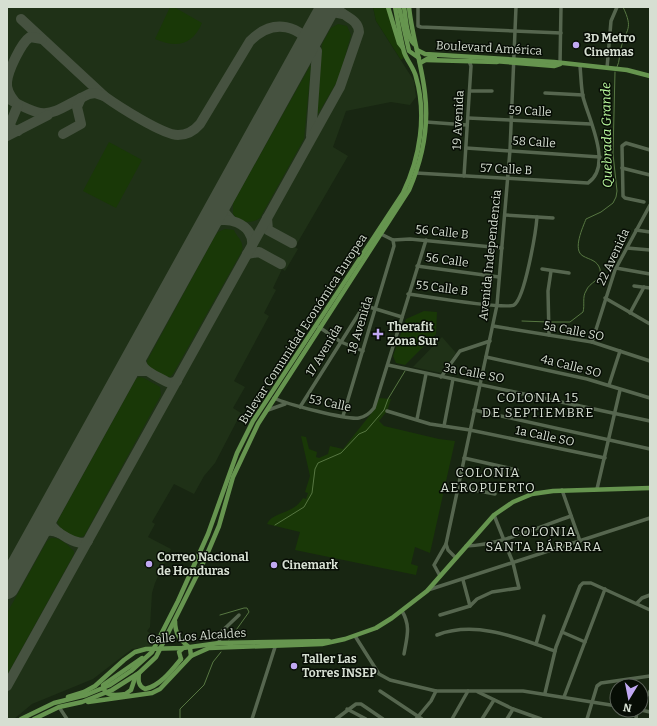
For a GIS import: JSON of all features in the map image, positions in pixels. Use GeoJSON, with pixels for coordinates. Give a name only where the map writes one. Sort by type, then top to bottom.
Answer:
{"type":"FeatureCollection","features":[{"type":"Feature","properties":{"kind":"main road"},"geometry":{"type":"LineString","coordinates":[[388,7],[399,43],[404,51]]}},
{"type":"Feature","properties":{"kind":"main road","name":"Bulevar Comunidad Económica Europea"},"geometry":{"type":"LineString","coordinates":[[34,719],[59,707],[82,702],[112,690],[138,674],[151,663],[164,644],[215,537],[225,502],[242,455],[298,356],[392,210],[410,178],[419,144],[421,118],[416,76],[404,51],[395,7]]}},
{"type":"Feature","properties":{"kind":"main road"},"geometry":{"type":"LineString","coordinates":[[399,7],[406,42],[409,51],[413,56],[420,59],[433,61],[469,63],[501,62]]}},
{"type":"Feature","properties":{"kind":"main road"},"geometry":{"type":"LineString","coordinates":[[404,7],[411,40],[416,47]]}},
{"type":"Feature","properties":{"kind":"main road","name":"Bulevar Comunidad Económica Europea"},"geometry":{"type":"LineString","coordinates":[[21,719],[54,703],[86,695],[110,685],[144,660],[152,652],[158,643],[178,601],[208,534],[238,453],[253,421],[319,327],[406,196],[416,173],[423,147],[426,122],[425,94],[409,7]]}},
{"type":"Feature","properties":{"kind":"main road","name":"Boulevard América"},"geometry":{"type":"LineString","coordinates":[[416,47],[425,54],[609,68],[627,70],[650,76]]}},
{"type":"Feature","properties":{"kind":"main road","name":"Boulevard América"},"geometry":{"type":"LineString","coordinates":[[420,62],[434,57],[501,62],[514,61]]}},
{"type":"Feature","properties":{"kind":"main road","name":"Calle Los Alcaldes"},"geometry":{"type":"LineString","coordinates":[[54,703],[84,692],[95,686],[135,652],[146,649],[185,647],[219,643],[322,644],[355,636],[376,628],[402,611],[427,591],[494,515],[513,502],[532,494],[562,490],[650,488]]}},
{"type":"Feature","properties":{"kind":"main road"},"geometry":{"type":"LineString","coordinates":[[176,617],[175,628],[177,635],[185,647],[191,651],[191,656]]}},
{"type":"Feature","properties":{"kind":"main road","name":"Calle Los Alcaldes"},"geometry":{"type":"LineString","coordinates":[[82,702],[152,694],[160,690],[191,656],[219,647],[276,644]]}},
{"type":"Feature","properties":{"kind":"main road"},"geometry":{"type":"LineString","coordinates":[[185,647],[179,652],[181,658],[186,660]]}},
{"type":"Feature","properties":{"kind":"main road"},"geometry":{"type":"LineString","coordinates":[[152,652],[104,683],[103,686],[105,692],[115,695],[146,692],[168,681]]}},
{"type":"Feature","properties":{"kind":"main road"},"geometry":{"type":"LineString","coordinates":[[138,674],[138,681],[140,685],[145,689],[150,688],[159,682],[181,658]]}},
{"type":"Feature","properties":{"kind":"main road"},"geometry":{"type":"LineString","coordinates":[[124,695],[131,690],[138,674]]}},
{"type":"Feature","properties":{"kind":"street"},"geometry":{"type":"LineString","coordinates":[[418,7],[417,22],[418,26],[421,27],[561,33]]}},
{"type":"Feature","properties":{"kind":"street","name":"Avenida Independencia"},"geometry":{"type":"LineString","coordinates":[[440,576],[434,565],[446,544],[497,305],[510,150],[516,7]]}},
{"type":"Feature","properties":{"kind":"street"},"geometry":{"type":"LineString","coordinates":[[560,64],[561,7]]}},
{"type":"Feature","properties":{"kind":"street"},"geometry":{"type":"LineString","coordinates":[[609,68],[611,21],[616,8]]}},
{"type":"Feature","properties":{"kind":"street","name":"19 Avenida"},"geometry":{"type":"LineString","coordinates":[[464,176],[470,91],[469,63]]}},
{"type":"Feature","properties":{"kind":"street"},"geometry":{"type":"LineString","coordinates":[[580,66],[582,95],[600,157]]}},
{"type":"Feature","properties":{"kind":"street"},"geometry":{"type":"LineString","coordinates":[[470,91],[492,91]]}},
{"type":"Feature","properties":{"kind":"street"},"geometry":{"type":"LineString","coordinates":[[545,93],[582,95]]}},
{"type":"Feature","properties":{"kind":"street","name":"59 Calle"},"geometry":{"type":"LineString","coordinates":[[468,118],[591,124]]}},
{"type":"Feature","properties":{"kind":"street"},"geometry":{"type":"LineString","coordinates":[[426,122],[467,125]]}},
{"type":"Feature","properties":{"kind":"street"},"geometry":{"type":"LineString","coordinates":[[644,202],[625,198],[623,196],[622,146],[626,143],[650,150]]}},
{"type":"Feature","properties":{"kind":"street","name":"58 Calle"},"geometry":{"type":"LineString","coordinates":[[466,148],[600,157]]}},
{"type":"Feature","properties":{"kind":"street","name":"57 Calle B"},"geometry":{"type":"LineString","coordinates":[[416,173],[588,183],[594,179],[598,173],[600,157]]}},
{"type":"Feature","properties":{"kind":"street"},"geometry":{"type":"LineString","coordinates":[[622,168],[650,175]]}},
{"type":"Feature","properties":{"kind":"street","name":"22 Avenida"},"geometry":{"type":"LineString","coordinates":[[592,342],[605,298],[616,268],[650,205]]}},
{"type":"Feature","properties":{"kind":"street"},"geometry":{"type":"LineString","coordinates":[[505,215],[553,218]]}},
{"type":"Feature","properties":{"kind":"street","name":"55 Calle B"},"geometry":{"type":"LineString","coordinates":[[408,294],[497,305],[512,306],[516,304],[534,245],[537,217]]}},
{"type":"Feature","properties":{"kind":"street"},"geometry":{"type":"LineString","coordinates":[[636,230],[650,232]]}},
{"type":"Feature","properties":{"kind":"street","name":"56 Calle B"},"geometry":{"type":"LineString","coordinates":[[381,234],[393,240],[426,240],[502,248]]}},
{"type":"Feature","properties":{"kind":"street","name":"18 Avenida"},"geometry":{"type":"LineString","coordinates":[[343,416],[394,246],[393,240]]}},
{"type":"Feature","properties":{"kind":"street"},"geometry":{"type":"LineString","coordinates":[[388,365],[408,294],[426,240]]}},
{"type":"Feature","properties":{"kind":"street"},"geometry":{"type":"LineString","coordinates":[[627,248],[650,250]]}},
{"type":"Feature","properties":{"kind":"street","name":"56 Calle"},"geometry":{"type":"LineString","coordinates":[[417,266],[499,277]]}},
{"type":"Feature","properties":{"kind":"street"},"geometry":{"type":"LineString","coordinates":[[616,268],[650,274]]}},
{"type":"Feature","properties":{"kind":"street"},"geometry":{"type":"LineString","coordinates":[[542,269],[569,273]]}},
{"type":"Feature","properties":{"kind":"street"},"geometry":{"type":"LineString","coordinates":[[549,335],[548,291],[551,271]]}},
{"type":"Feature","properties":{"kind":"street"},"geometry":{"type":"LineString","coordinates":[[634,286],[650,288]]}},
{"type":"Feature","properties":{"kind":"street"},"geometry":{"type":"LineString","coordinates":[[630,313],[644,287]]}},
{"type":"Feature","properties":{"kind":"street"},"geometry":{"type":"LineString","coordinates":[[605,298],[650,324]]}},
{"type":"Feature","properties":{"kind":"street","name":"17 Avenida"},"geometry":{"type":"LineString","coordinates":[[300,407],[360,310],[366,306],[376,309]]}},
{"type":"Feature","properties":{"kind":"street"},"geometry":{"type":"LineString","coordinates":[[376,309],[402,318]]}},
{"type":"Feature","properties":{"kind":"street","name":"5a Calle SO"},"geometry":{"type":"LineString","coordinates":[[493,326],[592,342],[650,361]]}},
{"type":"Feature","properties":{"kind":"street"},"geometry":{"type":"LineString","coordinates":[[319,327],[341,342],[363,351]]}},
{"type":"Feature","properties":{"kind":"street"},"geometry":{"type":"LineString","coordinates":[[441,377],[460,351],[490,341]]}},
{"type":"Feature","properties":{"kind":"street"},"geometry":{"type":"LineString","coordinates":[[609,385],[620,351]]}},
{"type":"Feature","properties":{"kind":"street","name":"4a Calle SO"},"geometry":{"type":"LineString","coordinates":[[486,357],[609,385],[620,390],[650,398]]}},
{"type":"Feature","properties":{"kind":"street","name":"3a Calle SO"},"geometry":{"type":"LineString","coordinates":[[388,365],[650,421]]}},
{"type":"Feature","properties":{"kind":"street","name":"53 Calle"},"geometry":{"type":"LineString","coordinates":[[274,398],[300,407],[359,418],[374,408],[388,365]]}},
{"type":"Feature","properties":{"kind":"street"},"geometry":{"type":"LineString","coordinates":[[417,419],[426,374]]}},
{"type":"Feature","properties":{"kind":"street"},"geometry":{"type":"LineString","coordinates":[[444,426],[453,379]]}},
{"type":"Feature","properties":{"kind":"street"},"geometry":{"type":"LineString","coordinates":[[597,489],[610,441],[620,390]]}},
{"type":"Feature","properties":{"kind":"street"},"geometry":{"type":"LineString","coordinates":[[266,411],[280,404],[288,404]]}},
{"type":"Feature","properties":{"kind":"street"},"geometry":{"type":"LineString","coordinates":[[474,410],[650,449]]}},
{"type":"Feature","properties":{"kind":"street","name":"1a Calle SO"},"geometry":{"type":"LineString","coordinates":[[387,411],[444,426],[605,458]]}},
{"type":"Feature","properties":{"kind":"street"},"geometry":{"type":"LineString","coordinates":[[464,458],[517,470]]}},
{"type":"Feature","properties":{"kind":"street"},"geometry":{"type":"LineString","coordinates":[[458,487],[495,494]]}},
{"type":"Feature","properties":{"kind":"street"},"geometry":{"type":"LineString","coordinates":[[562,490],[580,541]]}},
{"type":"Feature","properties":{"kind":"street"},"geometry":{"type":"LineString","coordinates":[[440,615],[470,606],[482,596],[492,592],[517,590],[520,586],[513,563],[494,515]]}},
{"type":"Feature","properties":{"kind":"street"},"geometry":{"type":"LineString","coordinates":[[466,546],[475,546],[504,539],[571,516]]}},
{"type":"Feature","properties":{"kind":"street"},"geometry":{"type":"LineString","coordinates":[[427,591],[650,518]]}},
{"type":"Feature","properties":{"kind":"street"},"geometry":{"type":"LineString","coordinates":[[446,544],[448,550],[456,558]]}},
{"type":"Feature","properties":{"kind":"street"},"geometry":{"type":"LineString","coordinates":[[463,580],[470,606]]}},
{"type":"Feature","properties":{"kind":"street"},"geometry":{"type":"LineString","coordinates":[[545,693],[555,650],[580,586],[583,583],[591,583],[650,610]]}},
{"type":"Feature","properties":{"kind":"street"},"geometry":{"type":"LineString","coordinates":[[564,697],[605,589]]}},
{"type":"Feature","properties":{"kind":"street"},"geometry":{"type":"LineString","coordinates":[[637,603],[642,598],[650,595]]}},
{"type":"Feature","properties":{"kind":"street"},"geometry":{"type":"LineString","coordinates":[[402,611],[407,619],[409,628],[404,654]]}},
{"type":"Feature","properties":{"kind":"street"},"geometry":{"type":"LineString","coordinates":[[219,643],[221,632],[239,615]]}},
{"type":"Feature","properties":{"kind":"street"},"geometry":{"type":"LineString","coordinates":[[536,644],[544,616]]}},
{"type":"Feature","properties":{"kind":"street"},"geometry":{"type":"LineString","coordinates":[[437,634],[447,631],[481,629],[555,650]]}},
{"type":"Feature","properties":{"kind":"street"},"geometry":{"type":"LineString","coordinates":[[562,632],[585,642]]}},
{"type":"Feature","properties":{"kind":"street"},"geometry":{"type":"LineString","coordinates":[[355,636],[379,674],[384,678],[436,691],[523,691],[545,693],[609,705]]}},
{"type":"Feature","properties":{"kind":"street"},"geometry":{"type":"LineString","coordinates":[[252,719],[276,644]]}},
{"type":"Feature","properties":{"kind":"street"},"geometry":{"type":"LineString","coordinates":[[587,719],[597,686],[601,683],[650,676]]}},
{"type":"Feature","properties":{"kind":"street"},"geometry":{"type":"LineString","coordinates":[[380,691],[419,718],[436,691]]}},
{"type":"Feature","properties":{"kind":"street"},"geometry":{"type":"LineString","coordinates":[[452,719],[468,691]]}},
{"type":"Feature","properties":{"kind":"street"},"geometry":{"type":"LineString","coordinates":[[476,691],[513,709],[541,719]]}},
{"type":"Feature","properties":{"kind":"street"},"geometry":{"type":"LineString","coordinates":[[482,719],[494,700]]}},
{"type":"Feature","properties":{"kind":"street"},"geometry":{"type":"LineString","coordinates":[[336,719],[347,709],[356,704],[361,704],[381,719]]}},
{"type":"Feature","properties":{"kind":"street"},"geometry":{"type":"LineString","coordinates":[[59,707],[67,719]]}},
{"type":"Feature","properties":{"kind":"street"},"geometry":{"type":"LineString","coordinates":[[347,709],[367,719],[372,712]]}},
{"type":"Feature","properties":{"kind":"street"},"geometry":{"type":"LineString","coordinates":[[507,719],[513,709]]}},
{"type":"Feature","properties":{"kind":"street"},"geometry":{"type":"LineString","coordinates":[[527,719],[530,714]]}},
{"type":"Feature","properties":{"kind":"shaded area"},"geometry":{"type":"Polygon","coordinates":[[[7,7],[373,7],[376,21],[414,81],[416,97],[410,105],[391,102],[346,111],[333,147],[348,156],[295,247],[298,249],[285,271],[282,269],[273,288],[276,290],[264,313],[269,316],[234,381],[245,387],[233,408],[241,413],[215,463],[204,476],[194,494],[174,484],[152,522],[155,524],[148,537],[171,549],[155,583],[152,593],[150,627],[147,631],[155,637],[152,647],[132,649],[93,679],[32,704],[14,719],[7,719],[7,7]]]}},
{"type":"Feature","properties":{"kind":"shaded area"},"geometry":{"type":"Polygon","coordinates":[[[442,337],[456,353],[441,373],[413,367],[442,337]]]}},
{"type":"Feature","properties":{"kind":"green space"},"geometry":{"type":"Polygon","coordinates":[[[170,7],[174,7],[202,23],[198,31],[188,41],[170,44],[155,39],[170,7]]]}},
{"type":"Feature","properties":{"kind":"green space"},"geometry":{"type":"Polygon","coordinates":[[[373,7],[388,7],[406,56],[401,60],[376,21],[373,7]]]}},
{"type":"Feature","properties":{"kind":"green space"},"geometry":{"type":"Polygon","coordinates":[[[338,24],[347,26],[351,35],[339,78],[318,114],[322,44],[331,28],[338,24]]]}},
{"type":"Feature","properties":{"kind":"green space"},"geometry":{"type":"Polygon","coordinates":[[[310,66],[304,139],[260,218],[250,222],[242,221],[233,214],[233,203],[310,66]]]}},
{"type":"Feature","properties":{"kind":"green space"},"geometry":{"type":"Polygon","coordinates":[[[109,142],[142,160],[116,208],[83,191],[109,142]]]}},
{"type":"Feature","properties":{"kind":"green space"},"geometry":{"type":"Polygon","coordinates":[[[225,229],[234,230],[242,244],[242,251],[173,374],[170,377],[162,376],[148,368],[147,361],[215,236],[218,232],[225,229]]]}},
{"type":"Feature","properties":{"kind":"green space"},"geometry":{"type":"Polygon","coordinates":[[[424,311],[437,312],[436,334],[405,365],[396,363],[393,356],[406,319],[424,311]]]}},
{"type":"Feature","properties":{"kind":"green space"},"geometry":{"type":"Polygon","coordinates":[[[139,377],[144,378],[160,387],[161,395],[84,536],[77,538],[61,529],[57,522],[136,379],[139,377]]]}},
{"type":"Feature","properties":{"kind":"green space"},"geometry":{"type":"Polygon","coordinates":[[[379,398],[391,399],[387,411],[379,421],[384,426],[439,439],[455,441],[430,553],[415,547],[411,564],[418,566],[416,575],[295,550],[300,532],[267,524],[274,517],[294,507],[303,498],[306,499],[308,493],[305,492],[310,476],[301,436],[306,437],[309,449],[317,452],[316,457],[319,458],[328,454],[330,446],[343,449],[374,410],[379,398]]]}},
{"type":"Feature","properties":{"kind":"green space"},"geometry":{"type":"Polygon","coordinates":[[[51,538],[64,542],[74,551],[74,554],[7,675],[7,613],[47,541],[51,538]]]}},
{"type":"Feature","properties":{"kind":"waterway","name":"Quebrada Grande"},"geometry":{"type":"LineString","coordinates":[[617,67],[621,48],[629,25],[623,7]]}},
{"type":"Feature","properties":{"kind":"waterway","name":"Quebrada Grande"},"geometry":{"type":"LineString","coordinates":[[551,322],[570,322],[583,312],[585,293],[590,285],[600,276],[599,266],[580,253],[578,244],[586,219],[601,212],[613,203],[616,197],[617,191],[613,154],[615,72]]}},
{"type":"Feature","properties":{"kind":"waterway","name":"Quebrada Grande"},"geometry":{"type":"LineString","coordinates":[[522,321],[548,322]]}},
{"type":"Feature","properties":{"kind":"waterway","name":"Quebrada Grande"},"geometry":{"type":"LineString","coordinates":[[275,525],[304,507],[312,493],[315,469],[318,463],[341,453],[359,434],[366,431],[384,410],[388,399],[405,371]]}},
{"type":"Feature","properties":{"kind":"waterway","name":"Quebrada Grande"},"geometry":{"type":"LineString","coordinates":[[220,615],[244,608],[247,608],[249,612],[229,640]]}},
{"type":"Feature","properties":{"kind":"waterway","name":"Quebrada Grande"},"geometry":{"type":"LineString","coordinates":[[180,719],[180,709],[204,685],[213,662],[221,652]]}},
{"type":"Feature","properties":{"kind":"taxiway"},"geometry":{"type":"LineString","coordinates":[[7,686],[340,87],[359,32],[356,24],[336,7]]}},
{"type":"Feature","properties":{"kind":"taxiway"},"geometry":{"type":"LineString","coordinates":[[321,20],[333,12],[343,14]]}},
{"type":"Feature","properties":{"kind":"taxiway"},"geometry":{"type":"LineString","coordinates":[[21,19],[104,96],[152,125],[171,134],[178,135],[190,132],[200,124],[250,41],[259,33],[268,29],[286,27],[295,30],[303,35],[317,51],[311,136]]}},
{"type":"Feature","properties":{"kind":"taxiway"},"geometry":{"type":"LineString","coordinates":[[15,102],[7,88],[8,77],[12,65],[26,40],[30,37],[42,39]]}},
{"type":"Feature","properties":{"kind":"taxiway"},"geometry":{"type":"LineString","coordinates":[[7,98],[32,111],[49,113],[89,94],[95,93],[104,96]]}},
{"type":"Feature","properties":{"kind":"taxiway"},"geometry":{"type":"LineString","coordinates":[[63,134],[81,124],[77,107],[81,98]]}},
{"type":"Feature","properties":{"kind":"taxiway"},"geometry":{"type":"LineString","coordinates":[[18,105],[10,124],[12,129],[18,131]]}},
{"type":"Feature","properties":{"kind":"taxiway"},"geometry":{"type":"LineString","coordinates":[[7,136],[48,115]]}},
{"type":"Feature","properties":{"kind":"taxiway"},"geometry":{"type":"LineString","coordinates":[[221,200],[225,213],[231,220]]}},
{"type":"Feature","properties":{"kind":"taxiway"},"geometry":{"type":"LineString","coordinates":[[267,218],[268,230],[292,243]]}},
{"type":"Feature","properties":{"kind":"taxiway"},"geometry":{"type":"LineString","coordinates":[[207,226],[222,220],[237,222],[244,226],[249,232],[252,238],[252,246]]}},
{"type":"Feature","properties":{"kind":"taxiway"},"geometry":{"type":"LineString","coordinates":[[247,254],[259,252],[281,264]]}},
{"type":"Feature","properties":{"kind":"taxiway"},"geometry":{"type":"LineString","coordinates":[[140,347],[140,361],[142,366],[150,373],[167,382],[171,383],[177,381]]}},
{"type":"Feature","properties":{"kind":"taxiway"},"geometry":{"type":"LineString","coordinates":[[121,381],[132,371],[147,371]]}},
{"type":"Feature","properties":{"kind":"taxiway"},"geometry":{"type":"LineString","coordinates":[[49,510],[50,522],[52,526],[61,534],[73,541],[84,543],[88,541]]}},
{"type":"Feature","properties":{"kind":"taxiway"},"geometry":{"type":"LineString","coordinates":[[34,538],[46,531],[59,533]]}},
{"type":"Feature","properties":{"kind":"runway"},"geometry":{"type":"LineString","coordinates":[[7,587],[328,7]]}},
{"type":"Feature","properties":{"kind":"place","name":"3D Metro Cinemas"},"geometry":{"type":"Point","coordinates":[576,45]}},
{"type":"Feature","properties":{"kind":"place","name":"Therafit Zona Sur"},"geometry":{"type":"Point","coordinates":[378,334]}},
{"type":"Feature","properties":{"kind":"place","name":"Correo Nacional de Honduras"},"geometry":{"type":"Point","coordinates":[149,564]}},
{"type":"Feature","properties":{"kind":"place","name":"Cinemark"},"geometry":{"type":"Point","coordinates":[274,565]}},
{"type":"Feature","properties":{"kind":"place","name":"Taller Las Torres INSEP"},"geometry":{"type":"Point","coordinates":[294,666]}},
{"type":"Feature","properties":{"kind":"district","name":"COLONIA 15 DE SEPTIEMBRE"},"geometry":{"type":"Point","coordinates":[538,404]}},
{"type":"Feature","properties":{"kind":"district","name":"COLONIA AEROPUERTO"},"geometry":{"type":"Point","coordinates":[488,480]}},
{"type":"Feature","properties":{"kind":"district","name":"COLONIA SANTA BÁRBARA"},"geometry":{"type":"Point","coordinates":[544,538]}}]}
